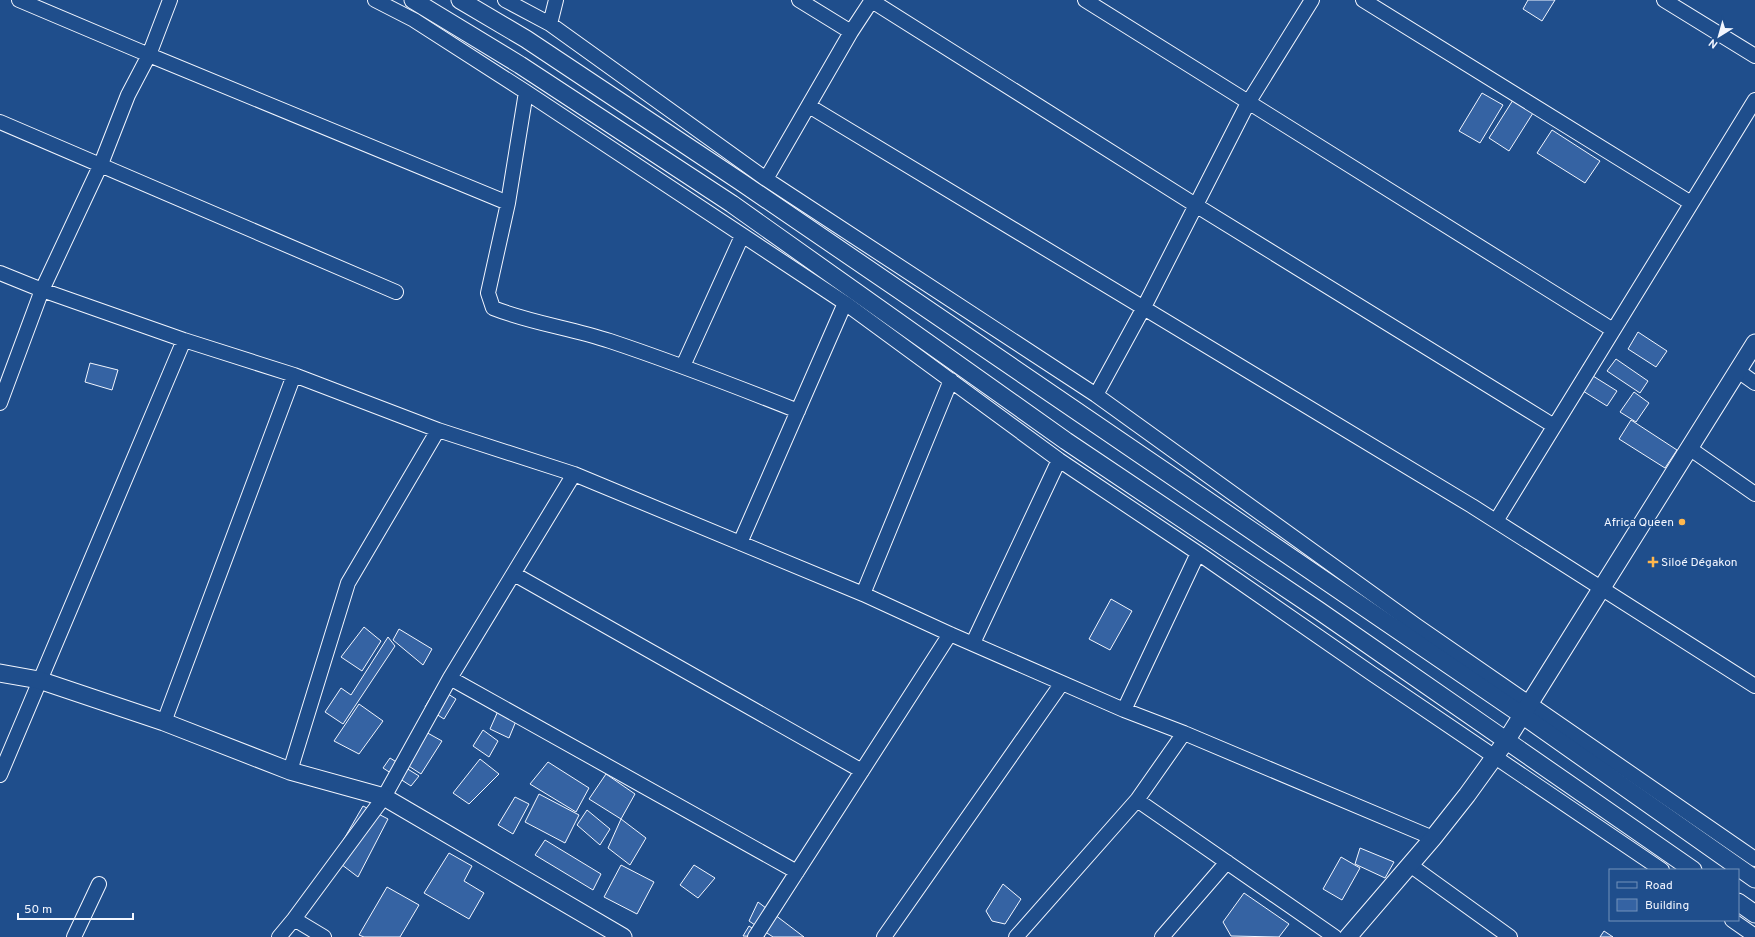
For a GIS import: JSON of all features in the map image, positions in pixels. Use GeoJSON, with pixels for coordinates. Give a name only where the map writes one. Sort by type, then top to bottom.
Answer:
{"type":"FeatureCollection","features":[{"type":"Feature","properties":{"kind":"street"},"geometry":{"type":"LineString","coordinates":[[18,0],[508,203]]}},
{"type":"Feature","properties":{"kind":"street"},"geometry":{"type":"LineString","coordinates":[[0,403],[42,290],[101,164],[128,95],[149,55],[170,0]]}},
{"type":"Feature","properties":{"kind":"street"},"geometry":{"type":"LineString","coordinates":[[375,0],[414,20],[526,92],[845,303],[1059,460],[1198,553],[1661,869]]}},
{"type":"Feature","properties":{"kind":"street"},"geometry":{"type":"LineString","coordinates":[[413,0],[520,65],[732,204],[1066,441],[1311,606],[1692,869]]}},
{"type":"Feature","properties":{"kind":"street"},"geometry":{"type":"LineString","coordinates":[[460,0],[526,39],[742,182],[1525,709],[1755,859]]}},
{"type":"Feature","properties":{"kind":"street"},"geometry":{"type":"LineString","coordinates":[[505,0],[550,24],[766,179],[1096,395],[1410,621],[1525,709],[1755,879]]}},
{"type":"Feature","properties":{"kind":"street"},"geometry":{"type":"LineString","coordinates":[[550,24],[556,0]]}},
{"type":"Feature","properties":{"kind":"street"},"geometry":{"type":"LineString","coordinates":[[799,0],[852,32]]}},
{"type":"Feature","properties":{"kind":"street"},"geometry":{"type":"LineString","coordinates":[[1085,0],[1248,104],[1613,330]]}},
{"type":"Feature","properties":{"kind":"street"},"geometry":{"type":"LineString","coordinates":[[1096,395],[1197,206],[1248,104],[1312,0]]}},
{"type":"Feature","properties":{"kind":"street"},"geometry":{"type":"LineString","coordinates":[[1363,0],[1692,203]]}},
{"type":"Feature","properties":{"kind":"street"},"geometry":{"type":"LineString","coordinates":[[1664,0],[1755,56]]}},
{"type":"Feature","properties":{"kind":"street"},"geometry":{"type":"LineString","coordinates":[[766,179],[852,32],[872,1],[1197,206],[1554,426]]}},
{"type":"Feature","properties":{"kind":"street"},"geometry":{"type":"LineString","coordinates":[[526,92],[508,203],[488,293],[493,308],[515,317],[608,340],[683,366],[798,411]]}},
{"type":"Feature","properties":{"kind":"street"},"geometry":{"type":"LineString","coordinates":[[1496,521],[1754,104]]}},
{"type":"Feature","properties":{"kind":"street"},"geometry":{"type":"LineString","coordinates":[[809,106],[1496,521],[1755,686]]}},
{"type":"Feature","properties":{"kind":"street"},"geometry":{"type":"LineString","coordinates":[[0,122],[101,164],[396,292]]}},
{"type":"Feature","properties":{"kind":"street"},"geometry":{"type":"LineString","coordinates":[[683,366],[742,236]]}},
{"type":"Feature","properties":{"kind":"street"},"geometry":{"type":"LineString","coordinates":[[0,273],[42,290],[184,340],[294,375],[438,430],[574,474],[863,594],[950,634],[1124,710],[1184,733],[1433,838]]}},
{"type":"Feature","properties":{"kind":"street"},"geometry":{"type":"LineString","coordinates":[[740,543],[845,303]]}},
{"type":"Feature","properties":{"kind":"street"},"geometry":{"type":"LineString","coordinates":[[0,775],[184,340]]}},
{"type":"Feature","properties":{"kind":"street"},"geometry":{"type":"LineString","coordinates":[[1348,937],[1433,838],[1506,741],[1755,343]]}},
{"type":"Feature","properties":{"kind":"street"},"geometry":{"type":"LineString","coordinates":[[1738,371],[1755,384]]}},
{"type":"Feature","properties":{"kind":"street"},"geometry":{"type":"LineString","coordinates":[[164,722],[294,375]]}},
{"type":"Feature","properties":{"kind":"street"},"geometry":{"type":"LineString","coordinates":[[863,594],[951,380]]}},
{"type":"Feature","properties":{"kind":"street"},"geometry":{"type":"LineString","coordinates":[[290,771],[348,583],[438,430]]}},
{"type":"Feature","properties":{"kind":"street"},"geometry":{"type":"LineString","coordinates":[[1689,448],[1755,494]]}},
{"type":"Feature","properties":{"kind":"street"},"geometry":{"type":"LineString","coordinates":[[973,643],[1059,460]]}},
{"type":"Feature","properties":{"kind":"street"},"geometry":{"type":"LineString","coordinates":[[279,937],[384,797],[450,678],[574,474]]}},
{"type":"Feature","properties":{"kind":"street"},"geometry":{"type":"LineString","coordinates":[[1124,710],[1198,553]]}},
{"type":"Feature","properties":{"kind":"street"},"geometry":{"type":"LineString","coordinates":[[514,574],[862,771]]}},
{"type":"Feature","properties":{"kind":"street"},"geometry":{"type":"LineString","coordinates":[[755,937],[950,634]]}},
{"type":"Feature","properties":{"kind":"street"},"geometry":{"type":"LineString","coordinates":[[0,673],[39,680],[164,722],[290,771],[384,797],[623,937]]}},
{"type":"Feature","properties":{"kind":"street"},"geometry":{"type":"LineString","coordinates":[[450,678],[797,872]]}},
{"type":"Feature","properties":{"kind":"street"},"geometry":{"type":"LineString","coordinates":[[884,937],[1062,682]]}},
{"type":"Feature","properties":{"kind":"street"},"geometry":{"type":"LineString","coordinates":[[1016,937],[1137,800],[1184,733]]}},
{"type":"Feature","properties":{"kind":"street"},"geometry":{"type":"LineString","coordinates":[[1137,800],[1335,937]]}},
{"type":"Feature","properties":{"kind":"street"},"geometry":{"type":"LineString","coordinates":[[1162,937],[1227,862]]}},
{"type":"Feature","properties":{"kind":"street"},"geometry":{"type":"LineString","coordinates":[[1410,865],[1510,937]]}},
{"type":"Feature","properties":{"kind":"street"},"geometry":{"type":"LineString","coordinates":[[74,937],[99,884]]}},
{"type":"Feature","properties":{"kind":"street"},"geometry":{"type":"LineString","coordinates":[[1739,903],[1755,914]]}},
{"type":"Feature","properties":{"kind":"street"},"geometry":{"type":"LineString","coordinates":[[294,919],[324,937]]}},
{"type":"Feature","properties":{"kind":"street"},"geometry":{"type":"LineString","coordinates":[[1733,921],[1755,936]]}},
{"type":"Feature","properties":{"kind":"building"},"geometry":{"type":"Polygon","coordinates":[[[1528,0],[1555,0],[1542,21],[1523,9],[1528,0]]]}},
{"type":"Feature","properties":{"kind":"building"},"geometry":{"type":"Polygon","coordinates":[[[1482,93],[1503,105],[1480,143],[1459,131],[1482,93]]]}},
{"type":"Feature","properties":{"kind":"building"},"geometry":{"type":"Polygon","coordinates":[[[1513,100],[1533,113],[1509,151],[1489,138],[1513,100]]]}},
{"type":"Feature","properties":{"kind":"building"},"geometry":{"type":"Polygon","coordinates":[[[1552,130],[1600,161],[1585,183],[1537,153],[1552,130]]]}},
{"type":"Feature","properties":{"kind":"building"},"geometry":{"type":"Polygon","coordinates":[[[1638,332],[1667,351],[1656,367],[1628,349],[1638,332]]]}},
{"type":"Feature","properties":{"kind":"building"},"geometry":{"type":"Polygon","coordinates":[[[1616,359],[1648,381],[1640,393],[1607,371],[1616,359]]]}},
{"type":"Feature","properties":{"kind":"building"},"geometry":{"type":"Polygon","coordinates":[[[90,363],[118,370],[112,390],[85,382],[90,363]]]}},
{"type":"Feature","properties":{"kind":"building"},"geometry":{"type":"Polygon","coordinates":[[[1593,376],[1617,391],[1607,406],[1583,391],[1593,376]]]}},
{"type":"Feature","properties":{"kind":"building"},"geometry":{"type":"Polygon","coordinates":[[[1634,392],[1649,403],[1636,422],[1620,412],[1634,392]]]}},
{"type":"Feature","properties":{"kind":"building"},"geometry":{"type":"Polygon","coordinates":[[[1631,420],[1677,450],[1665,468],[1619,439],[1631,420]]]}},
{"type":"Feature","properties":{"kind":"building"},"geometry":{"type":"Polygon","coordinates":[[[1111,599],[1132,611],[1110,650],[1089,639],[1111,599]]]}},
{"type":"Feature","properties":{"kind":"building"},"geometry":{"type":"Polygon","coordinates":[[[364,627],[381,641],[362,671],[341,657],[364,627]]]}},
{"type":"Feature","properties":{"kind":"building"},"geometry":{"type":"Polygon","coordinates":[[[399,629],[432,649],[423,665],[393,640],[399,629]]]}},
{"type":"Feature","properties":{"kind":"building"},"geometry":{"type":"Polygon","coordinates":[[[388,637],[395,646],[343,724],[325,712],[341,688],[351,695],[388,637]]]}},
{"type":"Feature","properties":{"kind":"building"},"geometry":{"type":"Polygon","coordinates":[[[437,687],[456,699],[444,719],[425,707],[437,687]]]}},
{"type":"Feature","properties":{"kind":"building"},"geometry":{"type":"Polygon","coordinates":[[[359,704],[383,721],[359,754],[334,741],[359,704]]]}},
{"type":"Feature","properties":{"kind":"building"},"geometry":{"type":"Polygon","coordinates":[[[498,711],[516,721],[509,738],[490,729],[498,711]]]}},
{"type":"Feature","properties":{"kind":"building"},"geometry":{"type":"Polygon","coordinates":[[[483,730],[498,741],[489,757],[473,746],[483,730]]]}},
{"type":"Feature","properties":{"kind":"building"},"geometry":{"type":"Polygon","coordinates":[[[424,731],[442,741],[421,774],[404,763],[424,731]]]}},
{"type":"Feature","properties":{"kind":"building"},"geometry":{"type":"Polygon","coordinates":[[[390,758],[419,776],[411,786],[383,768],[390,758]]]}},
{"type":"Feature","properties":{"kind":"building"},"geometry":{"type":"Polygon","coordinates":[[[480,759],[499,774],[469,804],[453,793],[480,759]]]}},
{"type":"Feature","properties":{"kind":"building"},"geometry":{"type":"Polygon","coordinates":[[[548,762],[589,788],[576,812],[530,784],[548,762]]]}},
{"type":"Feature","properties":{"kind":"building"},"geometry":{"type":"Polygon","coordinates":[[[606,774],[635,794],[621,819],[589,799],[606,774]]]}},
{"type":"Feature","properties":{"kind":"building"},"geometry":{"type":"Polygon","coordinates":[[[539,794],[579,815],[565,843],[525,822],[539,794]]]}},
{"type":"Feature","properties":{"kind":"building"},"geometry":{"type":"Polygon","coordinates":[[[515,797],[529,804],[513,834],[498,825],[515,797]]]}},
{"type":"Feature","properties":{"kind":"building"},"geometry":{"type":"Polygon","coordinates":[[[363,806],[388,819],[358,877],[333,858],[363,806]]]}},
{"type":"Feature","properties":{"kind":"building"},"geometry":{"type":"Polygon","coordinates":[[[587,810],[610,829],[600,845],[577,825],[587,810]]]}},
{"type":"Feature","properties":{"kind":"building"},"geometry":{"type":"Polygon","coordinates":[[[621,819],[646,838],[630,865],[608,848],[621,819]]]}},
{"type":"Feature","properties":{"kind":"building"},"geometry":{"type":"Polygon","coordinates":[[[545,840],[601,874],[593,890],[535,855],[545,840]]]}},
{"type":"Feature","properties":{"kind":"building"},"geometry":{"type":"Polygon","coordinates":[[[1360,848],[1394,862],[1385,878],[1355,864],[1360,848]]]}},
{"type":"Feature","properties":{"kind":"building"},"geometry":{"type":"Polygon","coordinates":[[[449,853],[472,866],[464,881],[484,893],[469,919],[424,893],[449,853]]]}},
{"type":"Feature","properties":{"kind":"building"},"geometry":{"type":"Polygon","coordinates":[[[1341,857],[1360,868],[1342,900],[1323,889],[1341,857]]]}},
{"type":"Feature","properties":{"kind":"building"},"geometry":{"type":"Polygon","coordinates":[[[621,865],[654,882],[637,914],[604,897],[621,865]]]}},
{"type":"Feature","properties":{"kind":"building"},"geometry":{"type":"Polygon","coordinates":[[[694,865],[715,878],[698,898],[680,885],[694,865]]]}},
{"type":"Feature","properties":{"kind":"building"},"geometry":{"type":"Polygon","coordinates":[[[1003,884],[1021,899],[1005,924],[992,921],[986,911],[1003,884]]]}},
{"type":"Feature","properties":{"kind":"building"},"geometry":{"type":"Polygon","coordinates":[[[387,887],[419,905],[400,937],[364,937],[359,935],[387,887]]]}},
{"type":"Feature","properties":{"kind":"building"},"geometry":{"type":"Polygon","coordinates":[[[1244,893],[1289,924],[1279,937],[1231,936],[1223,922],[1244,893]]]}},
{"type":"Feature","properties":{"kind":"building"},"geometry":{"type":"Polygon","coordinates":[[[758,902],[804,937],[773,937],[749,921],[758,902]]]}},
{"type":"Feature","properties":{"kind":"building"},"geometry":{"type":"Polygon","coordinates":[[[749,926],[765,937],[743,936],[749,926]]]}},
{"type":"Feature","properties":{"kind":"building"},"geometry":{"type":"Polygon","coordinates":[[[1604,931],[1613,937],[1600,937],[1604,931]]]}},
{"type":"Feature","properties":{"kind":"place","name":"Africa Queen"},"geometry":{"type":"Point","coordinates":[1682,522]}},
{"type":"Feature","properties":{"kind":"place","name":"Siloé Dégakon"},"geometry":{"type":"Point","coordinates":[1653,562]}}]}
